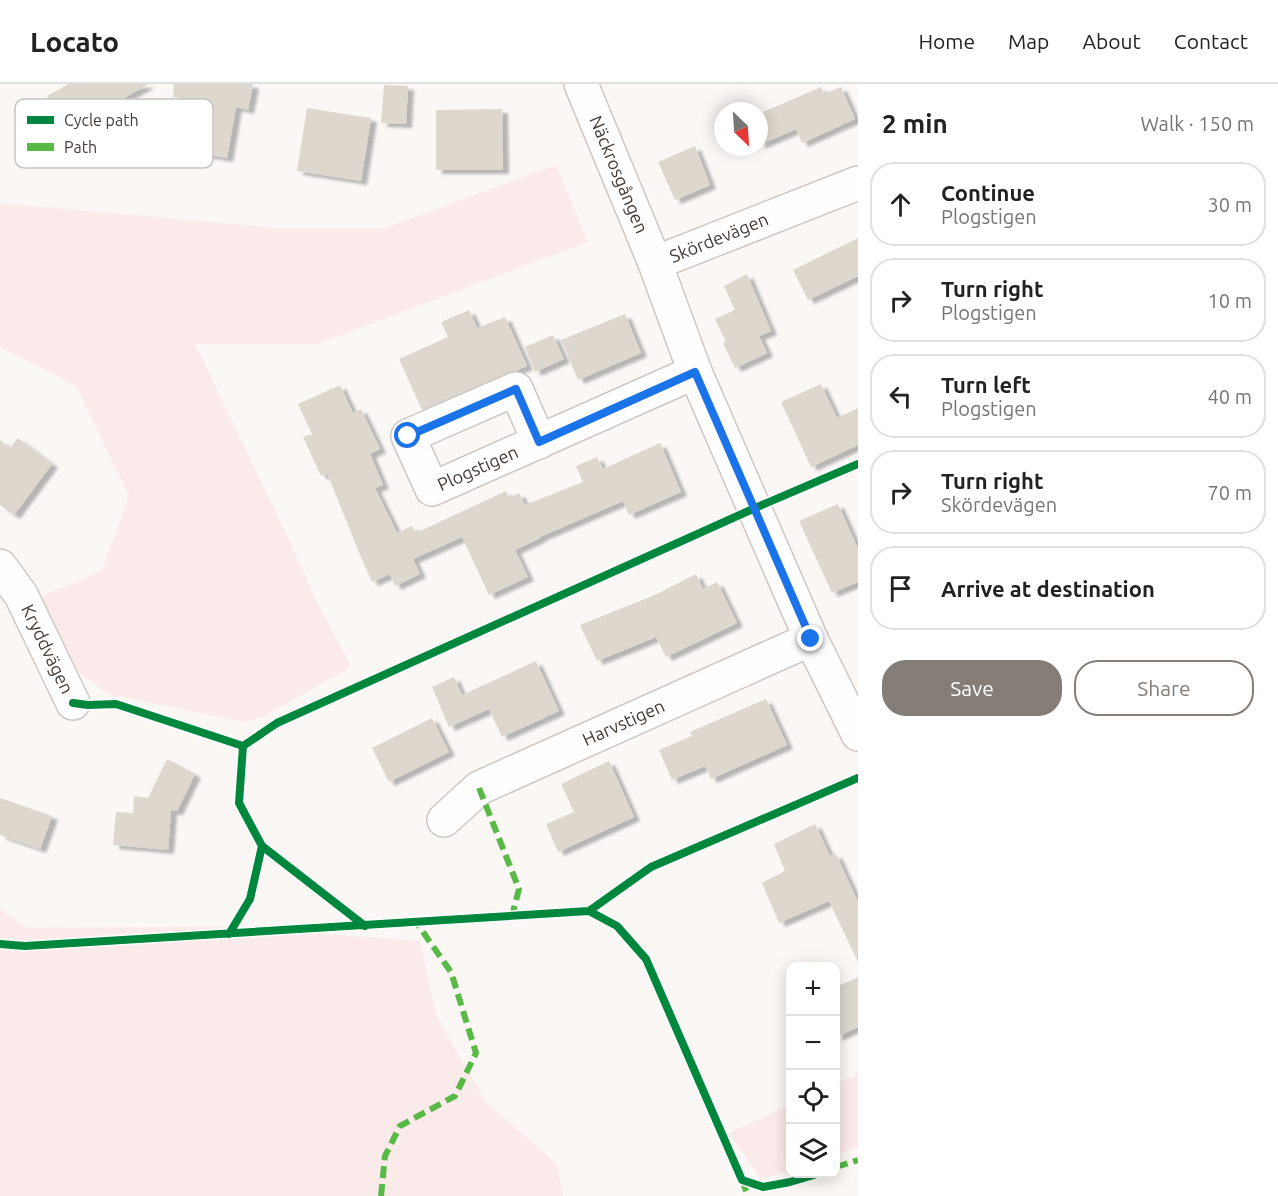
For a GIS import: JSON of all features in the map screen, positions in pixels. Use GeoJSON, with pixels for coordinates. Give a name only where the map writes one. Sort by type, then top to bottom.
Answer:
{"type":"FeatureCollection","features":[{"type":"Feature","properties":{"kind":"street","name":"Näckrosgången"},"geometry":{"type":"LineString","coordinates":[[581,84],[655,263]]}},
{"type":"Feature","properties":{"kind":"street","name":"Skördevägen"},"geometry":{"type":"LineString","coordinates":[[858,183],[655,263],[695,372],[811,639],[858,734]]}},
{"type":"Feature","properties":{"kind":"street","name":"Plogstigen"},"geometry":{"type":"LineString","coordinates":[[539,442],[695,372]]}},
{"type":"Feature","properties":{"kind":"street","name":"Kryddvägen"},"geometry":{"type":"LineString","coordinates":[[0,566],[21,595],[73,703]]}},
{"type":"Feature","properties":{"kind":"street","name":"Harvstigen"},"geometry":{"type":"LineString","coordinates":[[444,820],[479,788],[811,639]]}},
{"type":"Feature","properties":{"kind":"shaded area"},"geometry":{"type":"Polygon","coordinates":[[[556,165],[588,242],[317,344],[195,344],[313,594],[351,667],[263,717],[243,722],[108,694],[65,662],[38,598],[102,571],[129,496],[76,386],[0,347],[0,203],[277,228],[385,228],[556,165]]]}},
{"type":"Feature","properties":{"kind":"shaded area"},"geometry":{"type":"Polygon","coordinates":[[[0,909],[27,928],[226,927],[420,941],[436,1015],[485,1101],[557,1164],[563,1196],[0,1196],[0,909]]]}},
{"type":"Feature","properties":{"kind":"shaded area"},"geometry":{"type":"Polygon","coordinates":[[[858,1074],[858,1147],[840,1153],[840,1124],[840,1082],[858,1074]]]}},
{"type":"Feature","properties":{"kind":"shaded area"},"geometry":{"type":"Polygon","coordinates":[[[786,1107],[786,1171],[761,1179],[729,1133],[786,1107]]]}},
{"type":"Feature","properties":{"kind":"building"},"geometry":{"type":"Polygon","coordinates":[[[69,84],[149,84],[122,99],[49,99],[47,96],[69,84]]]}},
{"type":"Feature","properties":{"kind":"building"},"geometry":{"type":"Polygon","coordinates":[[[174,84],[253,84],[248,110],[236,107],[227,158],[213,156],[213,99],[173,97],[174,84]]]}},
{"type":"Feature","properties":{"kind":"building"},"geometry":{"type":"Polygon","coordinates":[[[384,85],[408,86],[406,124],[381,123],[384,85]]]}},
{"type":"Feature","properties":{"kind":"building"},"geometry":{"type":"Polygon","coordinates":[[[821,87],[824,94],[841,87],[855,119],[802,143],[796,129],[768,141],[768,110],[821,87]]]}},
{"type":"Feature","properties":{"kind":"building"},"geometry":{"type":"Polygon","coordinates":[[[307,108],[371,118],[361,181],[297,171],[307,108]]]}},
{"type":"Feature","properties":{"kind":"building"},"geometry":{"type":"Polygon","coordinates":[[[502,109],[503,170],[436,170],[436,110],[502,109]]]}},
{"type":"Feature","properties":{"kind":"building"},"geometry":{"type":"Polygon","coordinates":[[[695,146],[710,185],[675,200],[658,162],[695,146]]]}},
{"type":"Feature","properties":{"kind":"building"},"geometry":{"type":"Polygon","coordinates":[[[858,238],[858,276],[808,300],[793,270],[858,238]]]}},
{"type":"Feature","properties":{"kind":"building"},"geometry":{"type":"Polygon","coordinates":[[[747,274],[771,331],[759,336],[767,353],[735,368],[715,319],[735,310],[724,286],[747,274]]]}},
{"type":"Feature","properties":{"kind":"building"},"geometry":{"type":"Polygon","coordinates":[[[469,310],[477,328],[505,317],[527,366],[422,410],[399,359],[448,337],[441,322],[469,310]]]}},
{"type":"Feature","properties":{"kind":"building"},"geometry":{"type":"Polygon","coordinates":[[[625,314],[641,353],[578,380],[561,340],[625,314]]]}},
{"type":"Feature","properties":{"kind":"building"},"geometry":{"type":"Polygon","coordinates":[[[553,335],[564,359],[535,372],[525,347],[553,335]]]}},
{"type":"Feature","properties":{"kind":"building"},"geometry":{"type":"Polygon","coordinates":[[[821,384],[837,418],[858,408],[858,445],[811,467],[781,402],[821,384]]]}},
{"type":"Feature","properties":{"kind":"building"},"geometry":{"type":"Polygon","coordinates":[[[340,385],[353,413],[361,409],[380,449],[370,454],[383,485],[375,488],[397,533],[412,526],[416,533],[506,491],[509,498],[519,493],[525,505],[583,482],[576,466],[597,457],[603,469],[660,443],[681,492],[629,515],[623,501],[515,550],[528,577],[489,595],[462,537],[413,559],[420,574],[395,586],[390,574],[372,582],[327,473],[321,476],[303,437],[312,434],[298,404],[340,385]]]}},
{"type":"Feature","properties":{"kind":"building"},"geometry":{"type":"Polygon","coordinates":[[[18,438],[52,464],[14,515],[0,505],[0,440],[10,448],[18,438]]]}},
{"type":"Feature","properties":{"kind":"building"},"geometry":{"type":"Polygon","coordinates":[[[838,504],[858,549],[858,582],[832,593],[799,521],[838,504]]]}},
{"type":"Feature","properties":{"kind":"building"},"geometry":{"type":"Polygon","coordinates":[[[696,574],[703,589],[717,582],[737,623],[666,657],[656,637],[597,661],[580,625],[655,595],[696,574]]]}},
{"type":"Feature","properties":{"kind":"building"},"geometry":{"type":"Polygon","coordinates":[[[536,661],[559,711],[502,737],[489,709],[449,727],[432,687],[454,677],[462,695],[536,661]]]}},
{"type":"Feature","properties":{"kind":"building"},"geometry":{"type":"Polygon","coordinates":[[[766,699],[787,745],[711,779],[705,766],[672,780],[659,750],[692,736],[690,732],[766,699]]]}},
{"type":"Feature","properties":{"kind":"building"},"geometry":{"type":"Polygon","coordinates":[[[432,718],[449,752],[389,782],[372,748],[432,718]]]}},
{"type":"Feature","properties":{"kind":"building"},"geometry":{"type":"Polygon","coordinates":[[[167,759],[195,774],[177,811],[171,811],[168,850],[113,845],[116,812],[133,813],[134,796],[148,798],[167,759]]]}},
{"type":"Feature","properties":{"kind":"building"},"geometry":{"type":"Polygon","coordinates":[[[609,761],[634,817],[558,852],[546,824],[574,812],[561,784],[609,761]]]}},
{"type":"Feature","properties":{"kind":"building"},"geometry":{"type":"Polygon","coordinates":[[[0,798],[52,816],[40,849],[0,835],[0,798]]]}},
{"type":"Feature","properties":{"kind":"building"},"geometry":{"type":"Polygon","coordinates":[[[815,824],[830,856],[836,854],[858,902],[858,962],[829,901],[779,923],[762,883],[785,871],[774,844],[815,824]]]}},
{"type":"Feature","properties":{"kind":"building"},"geometry":{"type":"Polygon","coordinates":[[[858,977],[858,1027],[840,1035],[840,1016],[840,985],[858,977]]]}},
{"type":"Feature","properties":{"kind":"marked path"},"geometry":{"type":"LineString","coordinates":[[479,788],[519,889],[512,916]]}},
{"type":"Feature","properties":{"kind":"marked path"},"geometry":{"type":"LineString","coordinates":[[381,1196],[385,1156],[400,1126],[455,1096],[476,1053],[451,972],[416,922]]}},
{"type":"Feature","properties":{"kind":"marked path"},"geometry":{"type":"LineString","coordinates":[[840,1166],[858,1160]]}},
{"type":"Feature","properties":{"kind":"marked path"},"geometry":{"type":"LineString","coordinates":[[742,1180],[748,1196]]}},
{"type":"Feature","properties":{"kind":"cycle path"},"geometry":{"type":"LineString","coordinates":[[73,703],[116,704],[243,746],[277,723],[858,464]]}},
{"type":"Feature","properties":{"kind":"cycle path"},"geometry":{"type":"LineString","coordinates":[[229,934],[250,899],[262,846],[239,803],[243,746]]}},
{"type":"Feature","properties":{"kind":"cycle path"},"geometry":{"type":"LineString","coordinates":[[589,911],[651,867],[858,778]]}},
{"type":"Feature","properties":{"kind":"cycle path"},"geometry":{"type":"LineString","coordinates":[[262,846],[365,926]]}},
{"type":"Feature","properties":{"kind":"cycle path"},"geometry":{"type":"LineString","coordinates":[[0,944],[25,946],[589,911],[617,926],[646,959],[742,1180],[763,1187],[804,1178]]}},
{"type":"Feature","properties":{"kind":"route"},"geometry":{"type":"LineString","coordinates":[[408,436],[516,389],[539,442],[695,372],[811,639]]}}]}
